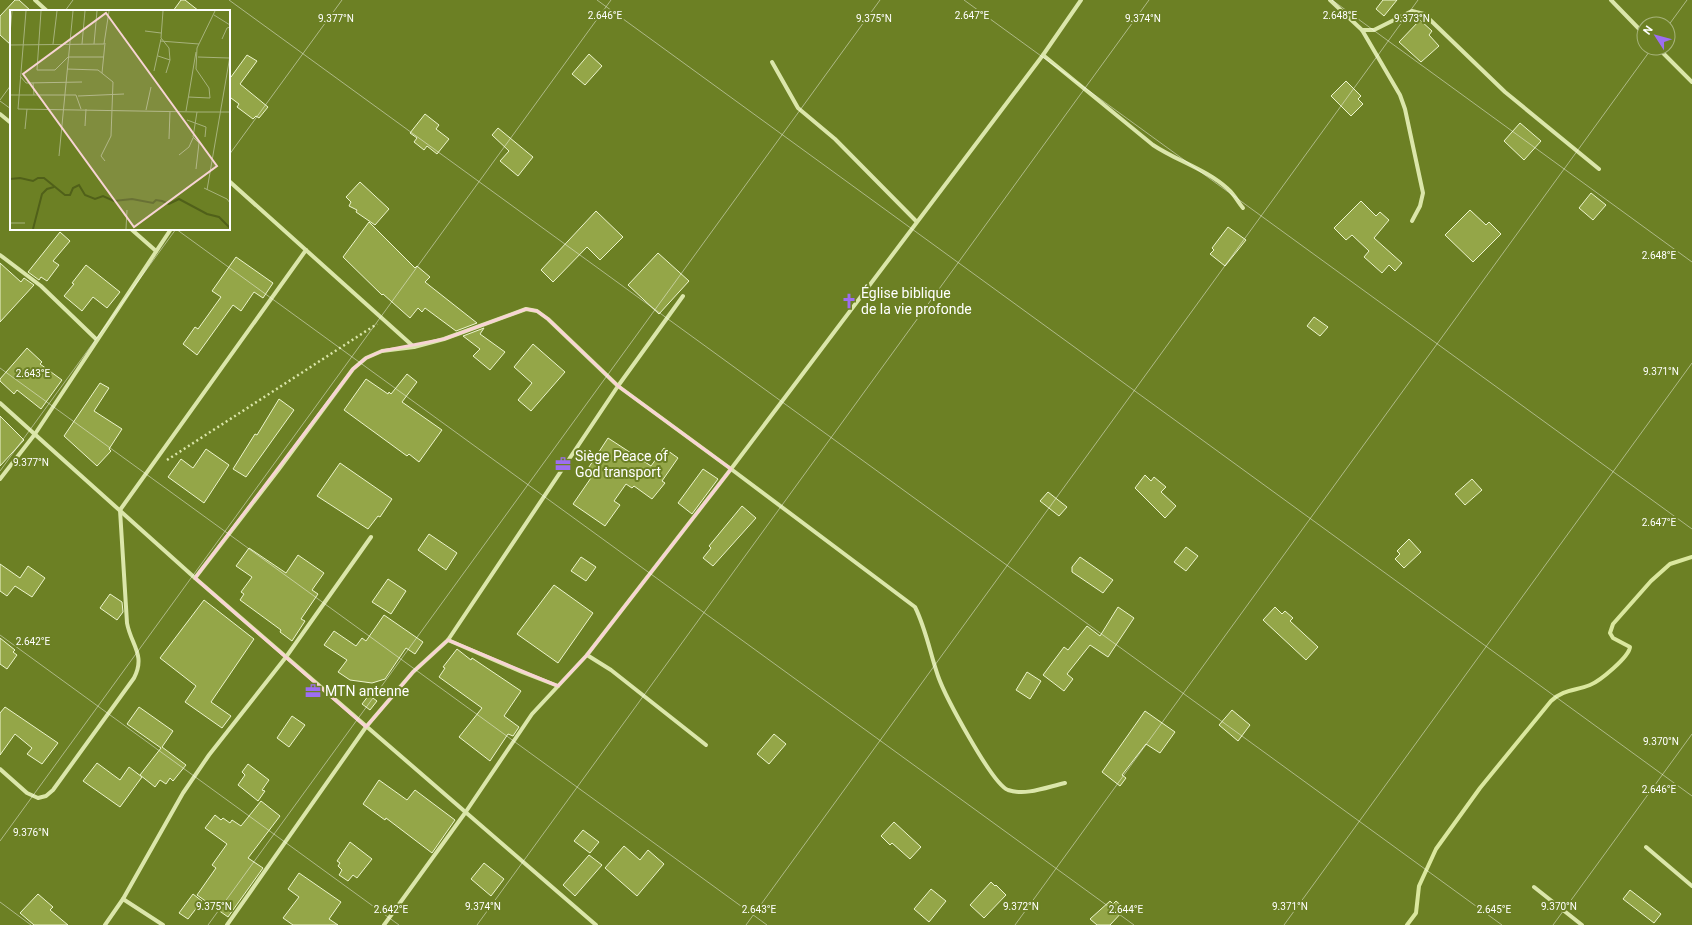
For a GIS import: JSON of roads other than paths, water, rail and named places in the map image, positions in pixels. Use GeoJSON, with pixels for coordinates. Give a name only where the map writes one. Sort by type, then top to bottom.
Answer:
{"type":"FeatureCollection","features":[{"type":"Feature","properties":{"kind":"street"},"geometry":{"type":"LineString","coordinates":[[34,0],[46,10]]}},
{"type":"Feature","properties":{"kind":"street"},"geometry":{"type":"LineString","coordinates":[[384,925],[465,813],[532,714],[587,655],[731,469],[1042,55],[1081,0]]}},
{"type":"Feature","properties":{"kind":"street"},"geometry":{"type":"LineString","coordinates":[[1330,0],[1362,30],[1400,96],[1405,109],[1423,193],[1420,206],[1412,221]]}},
{"type":"Feature","properties":{"kind":"street"},"geometry":{"type":"LineString","coordinates":[[1611,0],[1636,26]]}},
{"type":"Feature","properties":{"kind":"street"},"geometry":{"type":"LineString","coordinates":[[1362,30],[1374,30],[1412,11],[1424,14],[1499,86],[1599,169]]}},
{"type":"Feature","properties":{"kind":"street"},"geometry":{"type":"LineString","coordinates":[[1042,55],[1152,145],[1167,155],[1211,175],[1229,190],[1243,208]]}},
{"type":"Feature","properties":{"kind":"street"},"geometry":{"type":"LineString","coordinates":[[1666,56],[1692,82]]}},
{"type":"Feature","properties":{"kind":"street"},"geometry":{"type":"LineString","coordinates":[[772,62],[798,108],[835,139],[916,221]]}},
{"type":"Feature","properties":{"kind":"street"},"geometry":{"type":"LineString","coordinates":[[0,114],[10,122]]}},
{"type":"Feature","properties":{"kind":"street"},"geometry":{"type":"LineString","coordinates":[[230,182],[414,347]]}},
{"type":"Feature","properties":{"kind":"street"},"geometry":{"type":"LineString","coordinates":[[132,230],[156,250]]}},
{"type":"Feature","properties":{"kind":"street"},"geometry":{"type":"LineString","coordinates":[[0,479],[35,434],[96,339],[170,230]]}},
{"type":"Feature","properties":{"kind":"street"},"geometry":{"type":"LineString","coordinates":[[0,769],[28,793],[38,798],[46,796],[53,790],[134,678],[140,667],[139,658],[129,635],[127,623],[120,510],[306,250]]}},
{"type":"Feature","properties":{"kind":"street"},"geometry":{"type":"LineString","coordinates":[[0,255],[41,286],[96,339]]}},
{"type":"Feature","properties":{"kind":"street"},"geometry":{"type":"LineString","coordinates":[[227,925],[366,727],[413,672],[448,640],[618,386],[682,296]]}},
{"type":"Feature","properties":{"kind":"street"},"geometry":{"type":"LineString","coordinates":[[195,578],[279,469],[353,369],[366,358],[382,351],[414,347],[444,339],[526,309],[537,311],[548,319],[618,386],[915,607],[922,620],[938,677],[949,702],[995,778],[1007,789],[1021,793],[1065,783]]}},
{"type":"Feature","properties":{"kind":"street"},"geometry":{"type":"LineString","coordinates":[[0,403],[195,578],[596,925]]}},
{"type":"Feature","properties":{"kind":"street"},"geometry":{"type":"LineString","coordinates":[[105,925],[124,899],[183,793],[209,755],[286,657],[371,536]]}},
{"type":"Feature","properties":{"kind":"street"},"geometry":{"type":"LineString","coordinates":[[448,640],[558,686]]}},
{"type":"Feature","properties":{"kind":"street"},"geometry":{"type":"LineString","coordinates":[[587,655],[611,670],[706,745]]}},
{"type":"Feature","properties":{"kind":"street"},"geometry":{"type":"LineString","coordinates":[[1646,847],[1692,886]]}},
{"type":"Feature","properties":{"kind":"street"},"geometry":{"type":"LineString","coordinates":[[1534,887],[1582,925]]}},
{"type":"Feature","properties":{"kind":"street"},"geometry":{"type":"LineString","coordinates":[[124,899],[163,925]]}},
{"type":"Feature","properties":{"kind":"waterway"},"geometry":{"type":"LineString","coordinates":[[1407,925],[1416,913],[1419,886],[1436,849],[1480,788],[1551,701],[1560,694],[1595,683],[1625,657],[1630,647],[1613,638],[1610,633],[1613,624],[1651,581],[1670,564],[1692,557]]}},
{"type":"Feature","properties":{"kind":"place","name":"Église biblique de la vie profonde"},"geometry":{"type":"Point","coordinates":[849,301]}},
{"type":"Feature","properties":{"kind":"place","name":"Siège Peace of God transport"},"geometry":{"type":"Point","coordinates":[563,464]}},
{"type":"Feature","properties":{"kind":"place","name":"MTN antenne"},"geometry":{"type":"Point","coordinates":[313,691]}}]}
